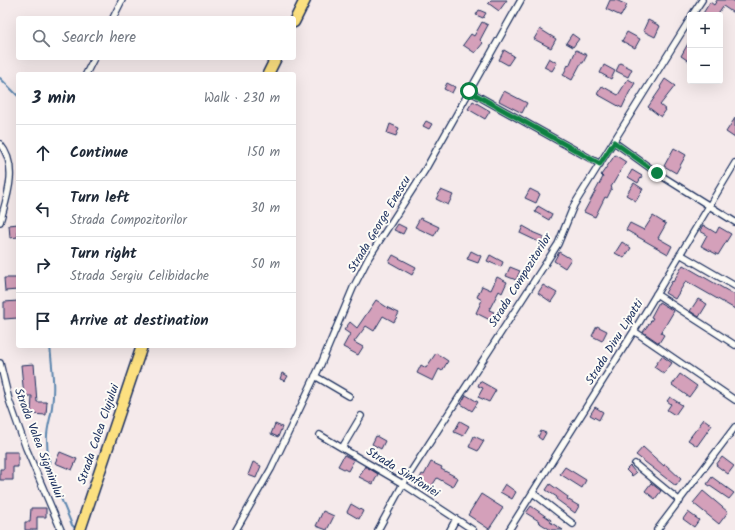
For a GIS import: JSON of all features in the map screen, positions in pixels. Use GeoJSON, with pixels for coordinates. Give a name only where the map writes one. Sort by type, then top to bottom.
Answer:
{"type":"FeatureCollection","features":[{"type":"Feature","properties":{"kind":"highway"},"geometry":{"type":"LineString","coordinates":[[296,18],[305,0]]}},
{"type":"Feature","properties":{"kind":"highway"},"geometry":{"type":"LineString","coordinates":[[269,72],[275,60]]}},
{"type":"Feature","properties":{"kind":"highway","name":"Strada Calea Clujului"},"geometry":{"type":"LineString","coordinates":[[80,530],[141,348]]}},
{"type":"Feature","properties":{"kind":"street"},"geometry":{"type":"LineString","coordinates":[[114,16],[122,0]]}},
{"type":"Feature","properties":{"kind":"street","name":"Strada George Enescu"},"geometry":{"type":"LineString","coordinates":[[236,530],[271,469],[315,376],[353,288],[369,257],[425,170],[520,0]]}},
{"type":"Feature","properties":{"kind":"street"},"geometry":{"type":"LineString","coordinates":[[694,12],[702,0]]}},
{"type":"Feature","properties":{"kind":"street","name":"Strada Compozitorilor"},"geometry":{"type":"LineString","coordinates":[[378,530],[404,484],[558,244],[574,205],[687,24]]}},
{"type":"Feature","properties":{"kind":"street"},"geometry":{"type":"LineString","coordinates":[[87,72],[93,60]]}},
{"type":"Feature","properties":{"kind":"street"},"geometry":{"type":"LineString","coordinates":[[469,91],[600,164]]}},
{"type":"Feature","properties":{"kind":"street"},"geometry":{"type":"LineString","coordinates":[[614,142],[657,173],[735,222]]}},
{"type":"Feature","properties":{"kind":"street"},"geometry":{"type":"LineString","coordinates":[[0,144],[4,149],[10,163],[11,172],[0,222]]}},
{"type":"Feature","properties":{"kind":"street","name":"Strada Dinu Lipatti"},"geometry":{"type":"LineString","coordinates":[[509,530],[634,331],[735,163]]}},
{"type":"Feature","properties":{"kind":"street"},"geometry":{"type":"LineString","coordinates":[[11,172],[16,171]]}},
{"type":"Feature","properties":{"kind":"street"},"geometry":{"type":"LineString","coordinates":[[680,254],[735,286]]}},
{"type":"Feature","properties":{"kind":"street"},"geometry":{"type":"LineString","coordinates":[[656,294],[735,345]]}},
{"type":"Feature","properties":{"kind":"street"},"geometry":{"type":"LineString","coordinates":[[634,331],[735,400]]}},
{"type":"Feature","properties":{"kind":"street","name":"Strada Valea Sigmirului"},"geometry":{"type":"LineString","coordinates":[[0,362],[9,400],[26,448],[61,530]]}},
{"type":"Feature","properties":{"kind":"street"},"geometry":{"type":"LineString","coordinates":[[315,376],[349,396]]}},
{"type":"Feature","properties":{"kind":"street"},"geometry":{"type":"LineString","coordinates":[[342,448],[362,416]]}},
{"type":"Feature","properties":{"kind":"street"},"geometry":{"type":"LineString","coordinates":[[657,530],[735,427]]}},
{"type":"Feature","properties":{"kind":"street","name":"Strada Simfoniei"},"geometry":{"type":"LineString","coordinates":[[320,435],[404,484],[473,530]]}},
{"type":"Feature","properties":{"kind":"street"},"geometry":{"type":"LineString","coordinates":[[635,464],[680,501]]}},
{"type":"Feature","properties":{"kind":"street"},"geometry":{"type":"LineString","coordinates":[[533,492],[573,524]]}},
{"type":"Feature","properties":{"kind":"street"},"geometry":{"type":"LineString","coordinates":[[450,530],[456,519]]}},
{"type":"Feature","properties":{"kind":"building"},"geometry":{"type":"Polygon","coordinates":[[[491,0],[507,0],[499,11],[488,3],[491,0]]]}},
{"type":"Feature","properties":{"kind":"building"},"geometry":{"type":"Polygon","coordinates":[[[610,0],[616,0],[627,5],[621,16],[606,9],[610,0]]]}},
{"type":"Feature","properties":{"kind":"building"},"geometry":{"type":"Polygon","coordinates":[[[717,0],[732,0],[735,2],[735,14],[723,6],[719,12],[704,12],[710,2],[714,5],[717,0]]]}},
{"type":"Feature","properties":{"kind":"building"},"geometry":{"type":"Polygon","coordinates":[[[479,10],[486,13],[483,18],[476,15],[479,10]]]}},
{"type":"Feature","properties":{"kind":"building"},"geometry":{"type":"Polygon","coordinates":[[[648,20],[660,26],[655,37],[643,31],[648,20]]]}},
{"type":"Feature","properties":{"kind":"building"},"geometry":{"type":"Polygon","coordinates":[[[482,22],[488,25],[480,40],[483,43],[475,53],[463,45],[471,34],[474,36],[482,22]]]}},
{"type":"Feature","properties":{"kind":"building"},"geometry":{"type":"Polygon","coordinates":[[[540,29],[556,39],[551,48],[534,39],[540,29]]]}},
{"type":"Feature","properties":{"kind":"building"},"geometry":{"type":"Polygon","coordinates":[[[627,32],[640,39],[635,48],[622,41],[627,32]]]}},
{"type":"Feature","properties":{"kind":"building"},"geometry":{"type":"Polygon","coordinates":[[[572,34],[579,39],[573,47],[566,43],[572,34]]]}},
{"type":"Feature","properties":{"kind":"building"},"geometry":{"type":"Polygon","coordinates":[[[687,45],[687,60],[681,56],[687,45]]]}},
{"type":"Feature","properties":{"kind":"building"},"geometry":{"type":"Polygon","coordinates":[[[504,50],[514,56],[508,65],[499,60],[504,50]]]}},
{"type":"Feature","properties":{"kind":"building"},"geometry":{"type":"Polygon","coordinates":[[[576,50],[587,55],[572,80],[563,75],[576,50]]]}},
{"type":"Feature","properties":{"kind":"building"},"geometry":{"type":"Polygon","coordinates":[[[549,58],[557,63],[552,71],[544,67],[549,58]]]}},
{"type":"Feature","properties":{"kind":"building"},"geometry":{"type":"Polygon","coordinates":[[[620,63],[632,69],[628,77],[616,71],[620,63]]]}},
{"type":"Feature","properties":{"kind":"building"},"geometry":{"type":"Polygon","coordinates":[[[604,65],[615,71],[611,79],[600,73],[604,65]]]}},
{"type":"Feature","properties":{"kind":"building"},"geometry":{"type":"Polygon","coordinates":[[[628,79],[635,83],[622,108],[597,94],[602,86],[618,95],[628,79]]]}},
{"type":"Feature","properties":{"kind":"building"},"geometry":{"type":"Polygon","coordinates":[[[665,79],[675,86],[660,105],[666,110],[661,117],[648,107],[661,88],[660,87],[665,79]]]}},
{"type":"Feature","properties":{"kind":"building"},"geometry":{"type":"Polygon","coordinates":[[[447,83],[455,87],[452,93],[444,89],[447,83]]]}},
{"type":"Feature","properties":{"kind":"building"},"geometry":{"type":"Polygon","coordinates":[[[504,91],[527,103],[522,113],[499,101],[504,91]]]}},
{"type":"Feature","properties":{"kind":"building"},"geometry":{"type":"Polygon","coordinates":[[[473,101],[490,111],[485,119],[468,109],[473,101]]]}},
{"type":"Feature","properties":{"kind":"building"},"geometry":{"type":"Polygon","coordinates":[[[735,118],[735,138],[726,132],[735,118]]]}},
{"type":"Feature","properties":{"kind":"building"},"geometry":{"type":"Polygon","coordinates":[[[426,121],[432,124],[429,129],[423,126],[426,121]]]}},
{"type":"Feature","properties":{"kind":"building"},"geometry":{"type":"Polygon","coordinates":[[[390,124],[399,128],[396,136],[387,133],[390,124]]]}},
{"type":"Feature","properties":{"kind":"building"},"geometry":{"type":"Polygon","coordinates":[[[674,148],[686,155],[676,173],[664,166],[674,148]]]}},
{"type":"Feature","properties":{"kind":"building"},"geometry":{"type":"Polygon","coordinates":[[[615,155],[626,162],[595,217],[584,212],[603,177],[601,175],[615,155]]]}},
{"type":"Feature","properties":{"kind":"building"},"geometry":{"type":"Polygon","coordinates":[[[632,170],[642,176],[638,183],[628,177],[632,170]]]}},
{"type":"Feature","properties":{"kind":"building"},"geometry":{"type":"Polygon","coordinates":[[[634,183],[643,189],[636,201],[626,195],[634,183]]]}},
{"type":"Feature","properties":{"kind":"building"},"geometry":{"type":"Polygon","coordinates":[[[530,189],[540,194],[536,203],[525,198],[530,189]]]}},
{"type":"Feature","properties":{"kind":"building"},"geometry":{"type":"Polygon","coordinates":[[[441,190],[453,195],[448,205],[436,199],[441,190]]]}},
{"type":"Feature","properties":{"kind":"building"},"geometry":{"type":"Polygon","coordinates":[[[538,206],[552,214],[549,220],[535,212],[538,206]]]}},
{"type":"Feature","properties":{"kind":"building"},"geometry":{"type":"Polygon","coordinates":[[[653,216],[666,224],[658,238],[672,246],[668,254],[626,230],[630,223],[644,230],[653,216]]]}},
{"type":"Feature","properties":{"kind":"building"},"geometry":{"type":"Polygon","coordinates":[[[420,218],[439,227],[434,236],[415,227],[420,218]]]}},
{"type":"Feature","properties":{"kind":"building"},"geometry":{"type":"Polygon","coordinates":[[[16,224],[16,237],[10,238],[9,225],[16,224]]]}},
{"type":"Feature","properties":{"kind":"building"},"geometry":{"type":"Polygon","coordinates":[[[398,224],[406,228],[403,234],[394,230],[398,224]]]}},
{"type":"Feature","properties":{"kind":"building"},"geometry":{"type":"Polygon","coordinates":[[[703,225],[716,233],[719,227],[731,234],[718,255],[701,246],[707,235],[700,231],[703,225]]]}},
{"type":"Feature","properties":{"kind":"building"},"geometry":{"type":"Polygon","coordinates":[[[523,226],[544,237],[541,243],[520,233],[523,226]]]}},
{"type":"Feature","properties":{"kind":"building"},"geometry":{"type":"Polygon","coordinates":[[[622,242],[631,248],[624,258],[615,253],[622,242]]]}},
{"type":"Feature","properties":{"kind":"building"},"geometry":{"type":"Polygon","coordinates":[[[471,251],[481,256],[478,263],[467,259],[471,251]]]}},
{"type":"Feature","properties":{"kind":"building"},"geometry":{"type":"Polygon","coordinates":[[[559,252],[571,259],[565,268],[554,261],[559,252]]]}},
{"type":"Feature","properties":{"kind":"building"},"geometry":{"type":"Polygon","coordinates":[[[393,255],[416,267],[412,275],[389,262],[393,255]]]}},
{"type":"Feature","properties":{"kind":"building"},"geometry":{"type":"Polygon","coordinates":[[[490,255],[503,262],[501,267],[487,261],[490,255]]]}},
{"type":"Feature","properties":{"kind":"building"},"geometry":{"type":"Polygon","coordinates":[[[683,265],[735,295],[735,309],[686,281],[675,299],[665,293],[683,265]]]}},
{"type":"Feature","properties":{"kind":"building"},"geometry":{"type":"Polygon","coordinates":[[[510,267],[520,271],[516,280],[506,276],[510,267]]]}},
{"type":"Feature","properties":{"kind":"building"},"geometry":{"type":"Polygon","coordinates":[[[497,277],[507,282],[502,293],[499,291],[489,310],[494,312],[490,320],[476,313],[482,300],[477,297],[482,286],[491,290],[497,277]]]}},
{"type":"Feature","properties":{"kind":"building"},"geometry":{"type":"Polygon","coordinates":[[[4,278],[16,278],[16,290],[5,291],[4,278]]]}},
{"type":"Feature","properties":{"kind":"building"},"geometry":{"type":"Polygon","coordinates":[[[543,285],[557,293],[551,302],[538,293],[543,285]]]}},
{"type":"Feature","properties":{"kind":"building"},"geometry":{"type":"Polygon","coordinates":[[[698,299],[707,304],[699,317],[690,311],[698,299]]]}},
{"type":"Feature","properties":{"kind":"building"},"geometry":{"type":"Polygon","coordinates":[[[376,300],[399,313],[394,322],[383,316],[374,331],[366,326],[354,342],[363,347],[358,355],[343,347],[350,334],[344,330],[350,322],[357,328],[376,300]]]}},
{"type":"Feature","properties":{"kind":"building"},"geometry":{"type":"Polygon","coordinates":[[[16,301],[16,318],[4,319],[4,302],[16,301]]]}},
{"type":"Feature","properties":{"kind":"building"},"geometry":{"type":"Polygon","coordinates":[[[659,302],[674,311],[661,333],[664,335],[659,343],[643,332],[653,318],[651,317],[659,302]]]}},
{"type":"Feature","properties":{"kind":"building"},"geometry":{"type":"Polygon","coordinates":[[[597,326],[607,331],[602,341],[592,336],[597,326]]]}},
{"type":"Feature","properties":{"kind":"building"},"geometry":{"type":"Polygon","coordinates":[[[436,353],[448,361],[442,371],[439,369],[433,381],[417,373],[421,365],[426,368],[436,353]]]}},
{"type":"Feature","properties":{"kind":"building"},"geometry":{"type":"Polygon","coordinates":[[[662,356],[672,363],[664,374],[654,367],[662,356]]]}},
{"type":"Feature","properties":{"kind":"building"},"geometry":{"type":"Polygon","coordinates":[[[34,364],[37,402],[47,402],[46,415],[31,414],[32,396],[24,396],[21,365],[34,364]]]}},
{"type":"Feature","properties":{"kind":"building"},"geometry":{"type":"Polygon","coordinates":[[[282,373],[288,376],[285,381],[280,379],[282,373]]]}},
{"type":"Feature","properties":{"kind":"building"},"geometry":{"type":"Polygon","coordinates":[[[680,374],[697,386],[689,397],[672,385],[680,374]]]}},
{"type":"Feature","properties":{"kind":"building"},"geometry":{"type":"Polygon","coordinates":[[[480,381],[496,390],[489,402],[478,397],[483,388],[478,386],[480,381]]]}},
{"type":"Feature","properties":{"kind":"building"},"geometry":{"type":"Polygon","coordinates":[[[466,395],[478,402],[472,411],[461,404],[466,395]]]}},
{"type":"Feature","properties":{"kind":"building"},"geometry":{"type":"Polygon","coordinates":[[[670,397],[682,405],[675,415],[667,410],[671,404],[667,401],[670,397]]]}},
{"type":"Feature","properties":{"kind":"building"},"geometry":{"type":"Polygon","coordinates":[[[595,407],[603,412],[599,420],[590,415],[595,407]]]}},
{"type":"Feature","properties":{"kind":"building"},"geometry":{"type":"Polygon","coordinates":[[[704,419],[712,425],[697,446],[688,440],[704,419]]]}},
{"type":"Feature","properties":{"kind":"building"},"geometry":{"type":"Polygon","coordinates":[[[460,421],[469,426],[463,436],[454,432],[460,421]]]}},
{"type":"Feature","properties":{"kind":"building"},"geometry":{"type":"Polygon","coordinates":[[[275,424],[282,427],[278,437],[271,434],[275,424]]]}},
{"type":"Feature","properties":{"kind":"building"},"geometry":{"type":"Polygon","coordinates":[[[541,431],[546,433],[542,440],[538,437],[541,431]]]}},
{"type":"Feature","properties":{"kind":"building"},"geometry":{"type":"Polygon","coordinates":[[[376,436],[385,441],[381,449],[372,444],[376,436]]]}},
{"type":"Feature","properties":{"kind":"building"},"geometry":{"type":"Polygon","coordinates":[[[474,436],[484,441],[478,451],[469,447],[474,436]]]}},
{"type":"Feature","properties":{"kind":"building"},"geometry":{"type":"Polygon","coordinates":[[[643,447],[681,479],[676,486],[636,455],[643,447]]]}},
{"type":"Feature","properties":{"kind":"building"},"geometry":{"type":"Polygon","coordinates":[[[4,452],[18,452],[18,467],[13,467],[13,480],[0,480],[0,469],[4,469],[4,452]]]}},
{"type":"Feature","properties":{"kind":"building"},"geometry":{"type":"Polygon","coordinates":[[[60,452],[77,459],[72,470],[55,463],[60,452]]]}},
{"type":"Feature","properties":{"kind":"building"},"geometry":{"type":"Polygon","coordinates":[[[344,455],[354,460],[348,471],[338,466],[344,455]]]}},
{"type":"Feature","properties":{"kind":"building"},"geometry":{"type":"Polygon","coordinates":[[[722,457],[734,466],[728,474],[716,465],[722,457]]]}},
{"type":"Feature","properties":{"kind":"building"},"geometry":{"type":"Polygon","coordinates":[[[253,462],[261,466],[256,478],[248,475],[253,462]]]}},
{"type":"Feature","properties":{"kind":"building"},"geometry":{"type":"Polygon","coordinates":[[[431,462],[442,467],[441,469],[458,478],[453,487],[437,478],[430,489],[418,482],[422,474],[424,475],[431,462]]]}},
{"type":"Feature","properties":{"kind":"building"},"geometry":{"type":"Polygon","coordinates":[[[365,466],[378,474],[373,484],[359,477],[365,466]]]}},
{"type":"Feature","properties":{"kind":"building"},"geometry":{"type":"Polygon","coordinates":[[[630,466],[636,473],[632,476],[626,470],[630,466]]]}},
{"type":"Feature","properties":{"kind":"building"},"geometry":{"type":"Polygon","coordinates":[[[565,467],[586,480],[582,488],[560,474],[565,467]]]}},
{"type":"Feature","properties":{"kind":"building"},"geometry":{"type":"Polygon","coordinates":[[[712,477],[734,493],[729,499],[707,484],[712,477]]]}},
{"type":"Feature","properties":{"kind":"building"},"geometry":{"type":"Polygon","coordinates":[[[651,483],[661,491],[655,499],[645,491],[651,483]]]}},
{"type":"Feature","properties":{"kind":"building"},"geometry":{"type":"Polygon","coordinates":[[[505,484],[516,492],[512,499],[500,492],[505,484]]]}},
{"type":"Feature","properties":{"kind":"building"},"geometry":{"type":"Polygon","coordinates":[[[550,484],[568,497],[567,499],[579,506],[575,513],[556,499],[557,497],[546,490],[550,484]]]}},
{"type":"Feature","properties":{"kind":"building"},"geometry":{"type":"Polygon","coordinates":[[[703,491],[728,512],[719,524],[693,503],[703,491]]]}},
{"type":"Feature","properties":{"kind":"building"},"geometry":{"type":"Polygon","coordinates":[[[481,494],[503,508],[489,529],[468,515],[481,494]]]}},
{"type":"Feature","properties":{"kind":"building"},"geometry":{"type":"Polygon","coordinates":[[[351,504],[363,511],[359,519],[347,512],[351,504]]]}},
{"type":"Feature","properties":{"kind":"building"},"geometry":{"type":"Polygon","coordinates":[[[531,506],[551,520],[550,522],[563,530],[551,530],[526,513],[531,506]]]}},
{"type":"Feature","properties":{"kind":"building"},"geometry":{"type":"Polygon","coordinates":[[[31,508],[46,508],[46,517],[37,517],[37,530],[25,530],[25,522],[30,522],[31,508]]]}},
{"type":"Feature","properties":{"kind":"building"},"geometry":{"type":"Polygon","coordinates":[[[323,511],[334,516],[327,530],[316,526],[323,511]]]}},
{"type":"Feature","properties":{"kind":"building"},"geometry":{"type":"Polygon","coordinates":[[[688,512],[699,520],[694,527],[683,519],[688,512]]]}},
{"type":"Feature","properties":{"kind":"waterway"},"geometry":{"type":"LineString","coordinates":[[0,78],[16,94]]}},
{"type":"Feature","properties":{"kind":"waterway"},"geometry":{"type":"LineString","coordinates":[[50,348],[53,376],[53,399],[47,432],[49,462],[59,494],[72,525],[77,530]]}},
{"type":"Feature","properties":{"kind":"route"},"geometry":{"type":"LineString","coordinates":[[469,91],[600,164],[614,142],[657,173]]}}]}
